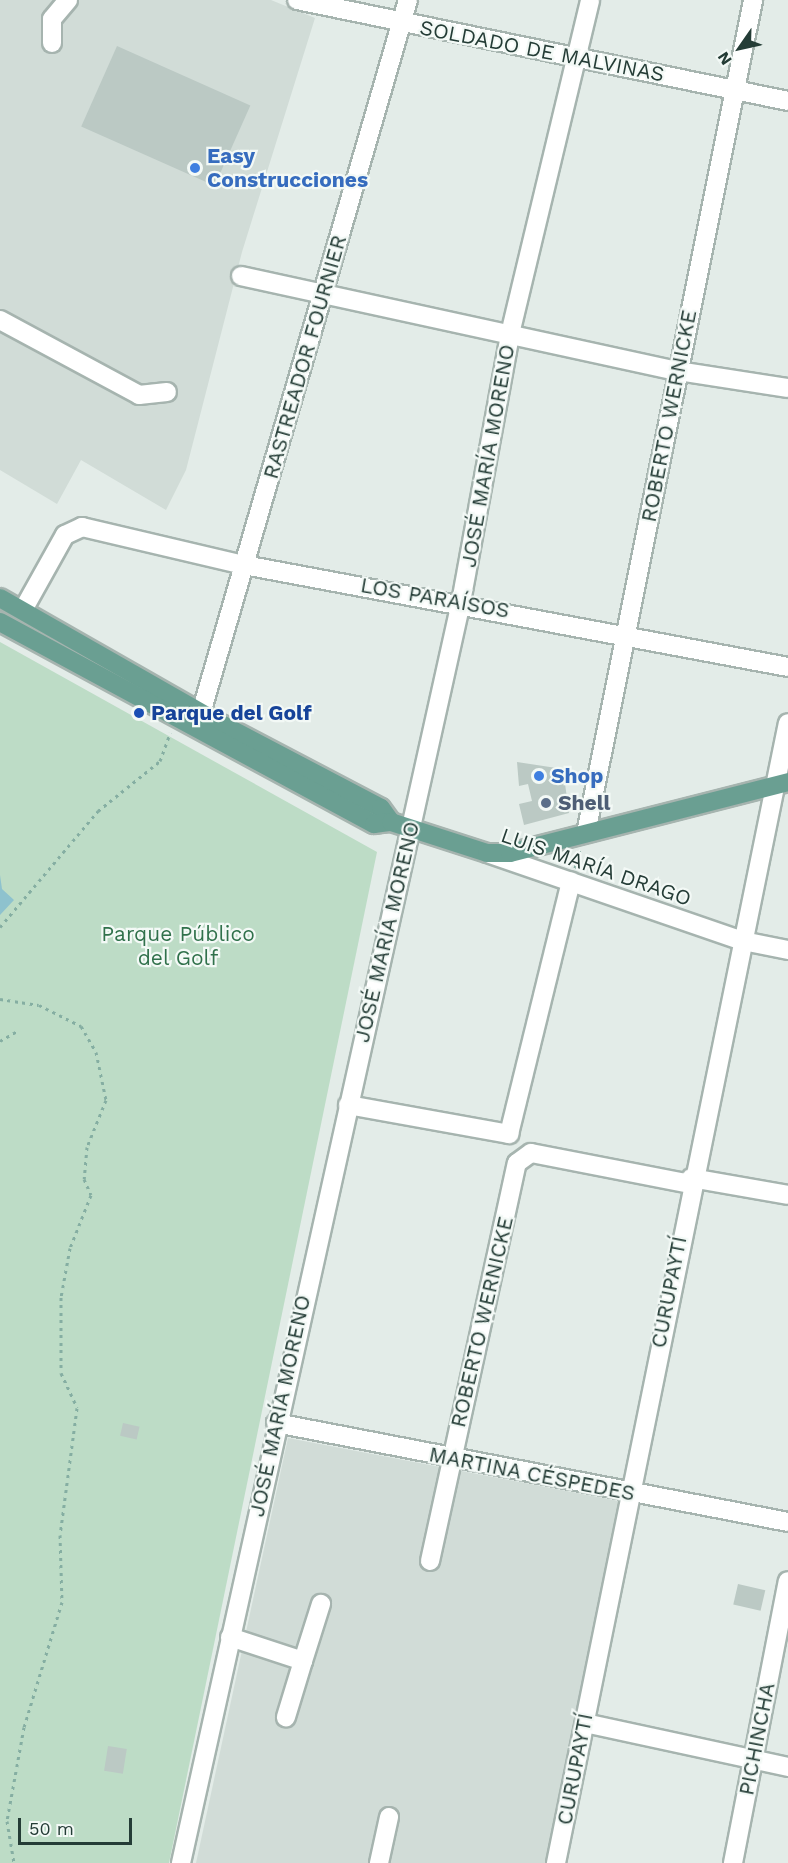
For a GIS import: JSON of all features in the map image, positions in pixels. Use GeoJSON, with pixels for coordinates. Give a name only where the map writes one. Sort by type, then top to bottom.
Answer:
{"type":"FeatureCollection","features":[{"type":"Feature","properties":{"kind":"main road","name":"LUIS MARÍA DRAGO"},"geometry":{"type":"LineString","coordinates":[[0,598],[201,713],[381,808],[391,822],[409,830],[488,853]]}},
{"type":"Feature","properties":{"kind":"main road","name":"LUIS MARÍA DRAGO"},"geometry":{"type":"LineString","coordinates":[[0,622],[374,824],[391,822]]}},
{"type":"Feature","properties":{"kind":"main road"},"geometry":{"type":"LineString","coordinates":[[488,853],[510,853],[781,783]]}},
{"type":"Feature","properties":{"kind":"street","name":"SOLDADO DE MALVINAS"},"geometry":{"type":"LineString","coordinates":[[297,0],[401,23],[578,55],[788,101]]}},
{"type":"Feature","properties":{"kind":"street","name":"RASTREADOR FOURNIER"},"geometry":{"type":"LineString","coordinates":[[201,713],[408,0]]}},
{"type":"Feature","properties":{"kind":"street","name":"JOSÉ MARÍA MORENO"},"geometry":{"type":"LineString","coordinates":[[182,1863],[276,1423],[461,602],[510,334],[590,0]]}},
{"type":"Feature","properties":{"kind":"street","name":"ROBERTO WERNICKE"},"geometry":{"type":"LineString","coordinates":[[586,832],[753,0]]}},
{"type":"Feature","properties":{"kind":"street"},"geometry":{"type":"LineString","coordinates":[[52,43],[52,19],[62,2]]}},
{"type":"Feature","properties":{"kind":"street"},"geometry":{"type":"LineString","coordinates":[[241,276],[323,296],[678,371],[788,388]]}},
{"type":"Feature","properties":{"kind":"street"},"geometry":{"type":"LineString","coordinates":[[0,320],[139,395],[167,392]]}},
{"type":"Feature","properties":{"kind":"street","name":"LOS PARAÍSOS"},"geometry":{"type":"LineString","coordinates":[[22,610],[65,535],[82,527],[244,565],[461,602],[788,667]]}},
{"type":"Feature","properties":{"kind":"street","name":"CURUPAYTÍ"},"geometry":{"type":"LineString","coordinates":[[556,1863],[691,1181],[743,941],[781,783],[788,723]]}},
{"type":"Feature","properties":{"kind":"street","name":"LUIS MARÍA DRAGO"},"geometry":{"type":"LineString","coordinates":[[488,853],[743,941],[788,950]]}},
{"type":"Feature","properties":{"kind":"street"},"geometry":{"type":"LineString","coordinates":[[348,1105],[509,1134],[571,882]]}},
{"type":"Feature","properties":{"kind":"street","name":"ROBERTO WERNICKE"},"geometry":{"type":"LineString","coordinates":[[430,1561],[450,1459],[497,1265],[517,1163],[523,1156],[531,1153],[691,1181]]}},
{"type":"Feature","properties":{"kind":"street"},"geometry":{"type":"LineString","coordinates":[[691,1181],[788,1195]]}},
{"type":"Feature","properties":{"kind":"street","name":"MARTINA CÉSPEDES"},"geometry":{"type":"LineString","coordinates":[[276,1423],[450,1459],[788,1522]]}},
{"type":"Feature","properties":{"kind":"street","name":"PICHINCHA"},"geometry":{"type":"LineString","coordinates":[[733,1863],[788,1581]]}},
{"type":"Feature","properties":{"kind":"street"},"geometry":{"type":"LineString","coordinates":[[286,1717],[321,1604]]}},
{"type":"Feature","properties":{"kind":"street"},"geometry":{"type":"LineString","coordinates":[[230,1637],[303,1661]]}},
{"type":"Feature","properties":{"kind":"street"},"geometry":{"type":"LineString","coordinates":[[585,1723],[788,1767]]}},
{"type":"Feature","properties":{"kind":"street"},"geometry":{"type":"LineString","coordinates":[[380,1863],[389,1817]]}},
{"type":"Feature","properties":{"kind":"path"},"geometry":{"type":"LineString","coordinates":[[0,927],[98,811],[154,768],[170,735]]}},
{"type":"Feature","properties":{"kind":"path"},"geometry":{"type":"LineString","coordinates":[[571,882],[586,832]]}},
{"type":"Feature","properties":{"kind":"path"},"geometry":{"type":"LineString","coordinates":[[0,999],[39,1005],[81,1026],[96,1052],[106,1100],[87,1147],[84,1179],[91,1196],[70,1248],[61,1297],[61,1373],[77,1408],[60,1535],[62,1602],[24,1727],[8,1821],[14,1863]]}},
{"type":"Feature","properties":{"kind":"path"},"geometry":{"type":"LineString","coordinates":[[0,1041],[19,1030]]}},
{"type":"Feature","properties":{"kind":"shaded area"},"geometry":{"type":"Polygon","coordinates":[[[0,0],[271,0],[315,18],[242,252],[186,470],[166,510],[81,460],[57,504],[0,470],[0,0]]]}},
{"type":"Feature","properties":{"kind":"shaded area"},"geometry":{"type":"Polygon","coordinates":[[[288,1438],[619,1501],[545,1863],[196,1863],[288,1438]]]}},
{"type":"Feature","properties":{"kind":"green space","name":"Parque Público del Golf"},"geometry":{"type":"Polygon","coordinates":[[[0,642],[377,852],[169,1863],[0,1863],[0,642]]]}},
{"type":"Feature","properties":{"kind":"water"},"geometry":{"type":"Polygon","coordinates":[[[0,875],[2,889],[14,900],[0,915],[0,875]]]}},
{"type":"Feature","properties":{"kind":"building"},"geometry":{"type":"Polygon","coordinates":[[[117,46],[250,105],[215,186],[81,126],[117,46]]]}},
{"type":"Feature","properties":{"kind":"building","name":"Shell"},"geometry":{"type":"Polygon","coordinates":[[[517,762],[563,769],[569,813],[524,825],[519,804],[532,801],[528,784],[519,786],[517,762]]]}},
{"type":"Feature","properties":{"kind":"building"},"geometry":{"type":"Polygon","coordinates":[[[123,1423],[140,1427],[137,1439],[120,1436],[123,1423]]]}},
{"type":"Feature","properties":{"kind":"building"},"geometry":{"type":"Polygon","coordinates":[[[738,1584],[765,1590],[761,1611],[733,1604],[738,1584]]]}},
{"type":"Feature","properties":{"kind":"building"},"geometry":{"type":"Polygon","coordinates":[[[108,1746],[127,1749],[123,1774],[104,1771],[108,1746]]]}},
{"type":"Feature","properties":{"kind":"place","name":"Easy Construcciones"},"geometry":{"type":"Point","coordinates":[195,168]}},
{"type":"Feature","properties":{"kind":"place","name":"Parque del Golf"},"geometry":{"type":"Point","coordinates":[139,713]}},
{"type":"Feature","properties":{"kind":"place","name":"Shop"},"geometry":{"type":"Point","coordinates":[539,776]}},
{"type":"Feature","properties":{"kind":"place","name":"Shell"},"geometry":{"type":"Point","coordinates":[546,803]}}]}
